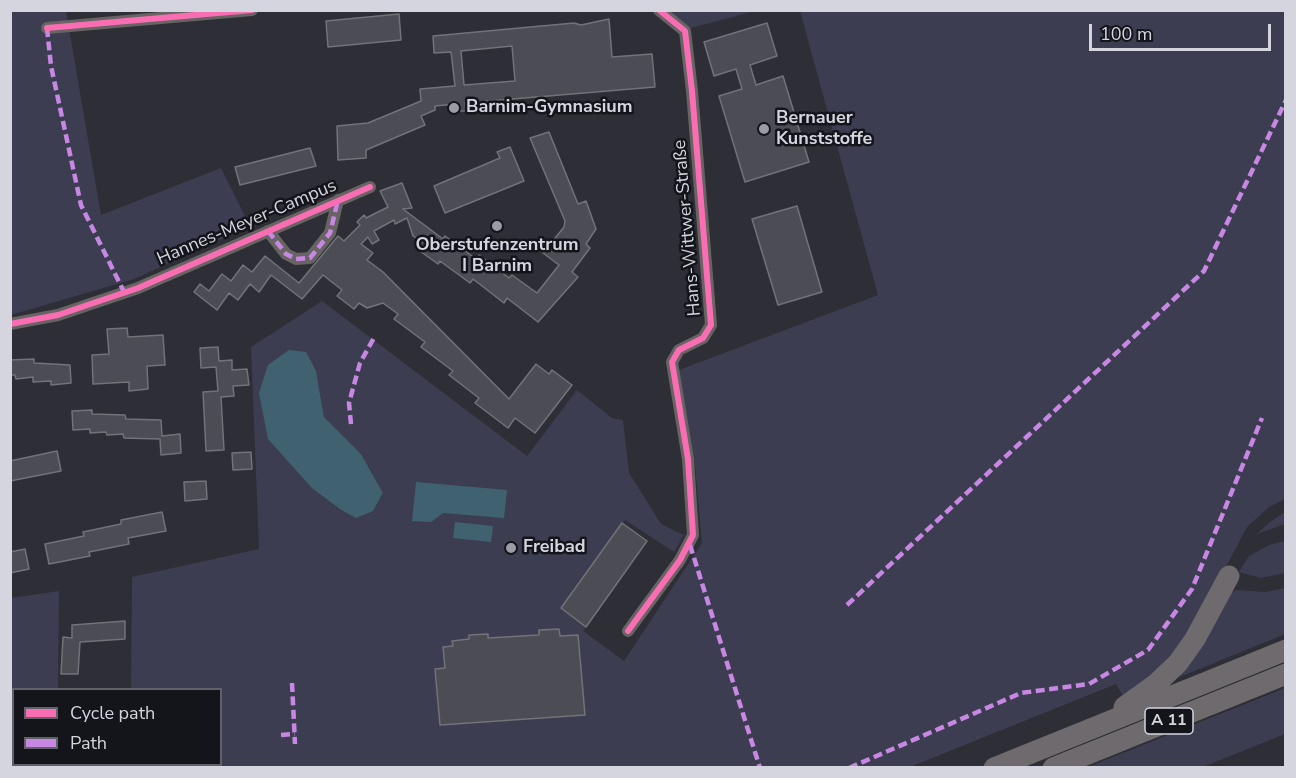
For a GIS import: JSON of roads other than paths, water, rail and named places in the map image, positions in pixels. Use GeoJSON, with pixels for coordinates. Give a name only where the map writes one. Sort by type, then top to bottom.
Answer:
{"type":"FeatureCollection","features":[{"type":"Feature","properties":{"kind":"highway"},"geometry":{"type":"LineString","coordinates":[[1097,726],[1156,684],[1178,663],[1195,639],[1229,576]]}},
{"type":"Feature","properties":{"kind":"highway","name":"A 11"},"geometry":{"type":"LineString","coordinates":[[994,768],[1286,650]]}},
{"type":"Feature","properties":{"kind":"highway","name":"A 11"},"geometry":{"type":"LineString","coordinates":[[1053,768],[1286,674]]}},
{"type":"Feature","properties":{"kind":"street"},"geometry":{"type":"LineString","coordinates":[[47,28],[252,10]]}},
{"type":"Feature","properties":{"kind":"street","name":"Hans-Wittwer-Straße"},"geometry":{"type":"LineString","coordinates":[[628,631],[685,553],[693,535],[688,459],[672,362],[679,351],[703,338],[711,325],[692,83],[685,31],[659,10]]}},
{"type":"Feature","properties":{"kind":"street","name":"Hannes-Meyer-Campus"},"geometry":{"type":"LineString","coordinates":[[10,324],[58,315],[138,288],[370,187]]}},
{"type":"Feature","properties":{"kind":"street"},"geometry":{"type":"LineString","coordinates":[[268,231],[286,254],[296,259],[310,258],[330,232],[338,200]]}},
{"type":"Feature","properties":{"kind":"place","name":"Barnim-Gymnasium"},"geometry":{"type":"Point","coordinates":[454,108]}},
{"type":"Feature","properties":{"kind":"place","name":"Bernauer Kunststoffe"},"geometry":{"type":"Point","coordinates":[764,129]}},
{"type":"Feature","properties":{"kind":"place","name":"Oberstufenzentrum I Barnim"},"geometry":{"type":"Point","coordinates":[497,226]}},
{"type":"Feature","properties":{"kind":"place","name":"Freibad"},"geometry":{"type":"Point","coordinates":[511,548]}}]}
